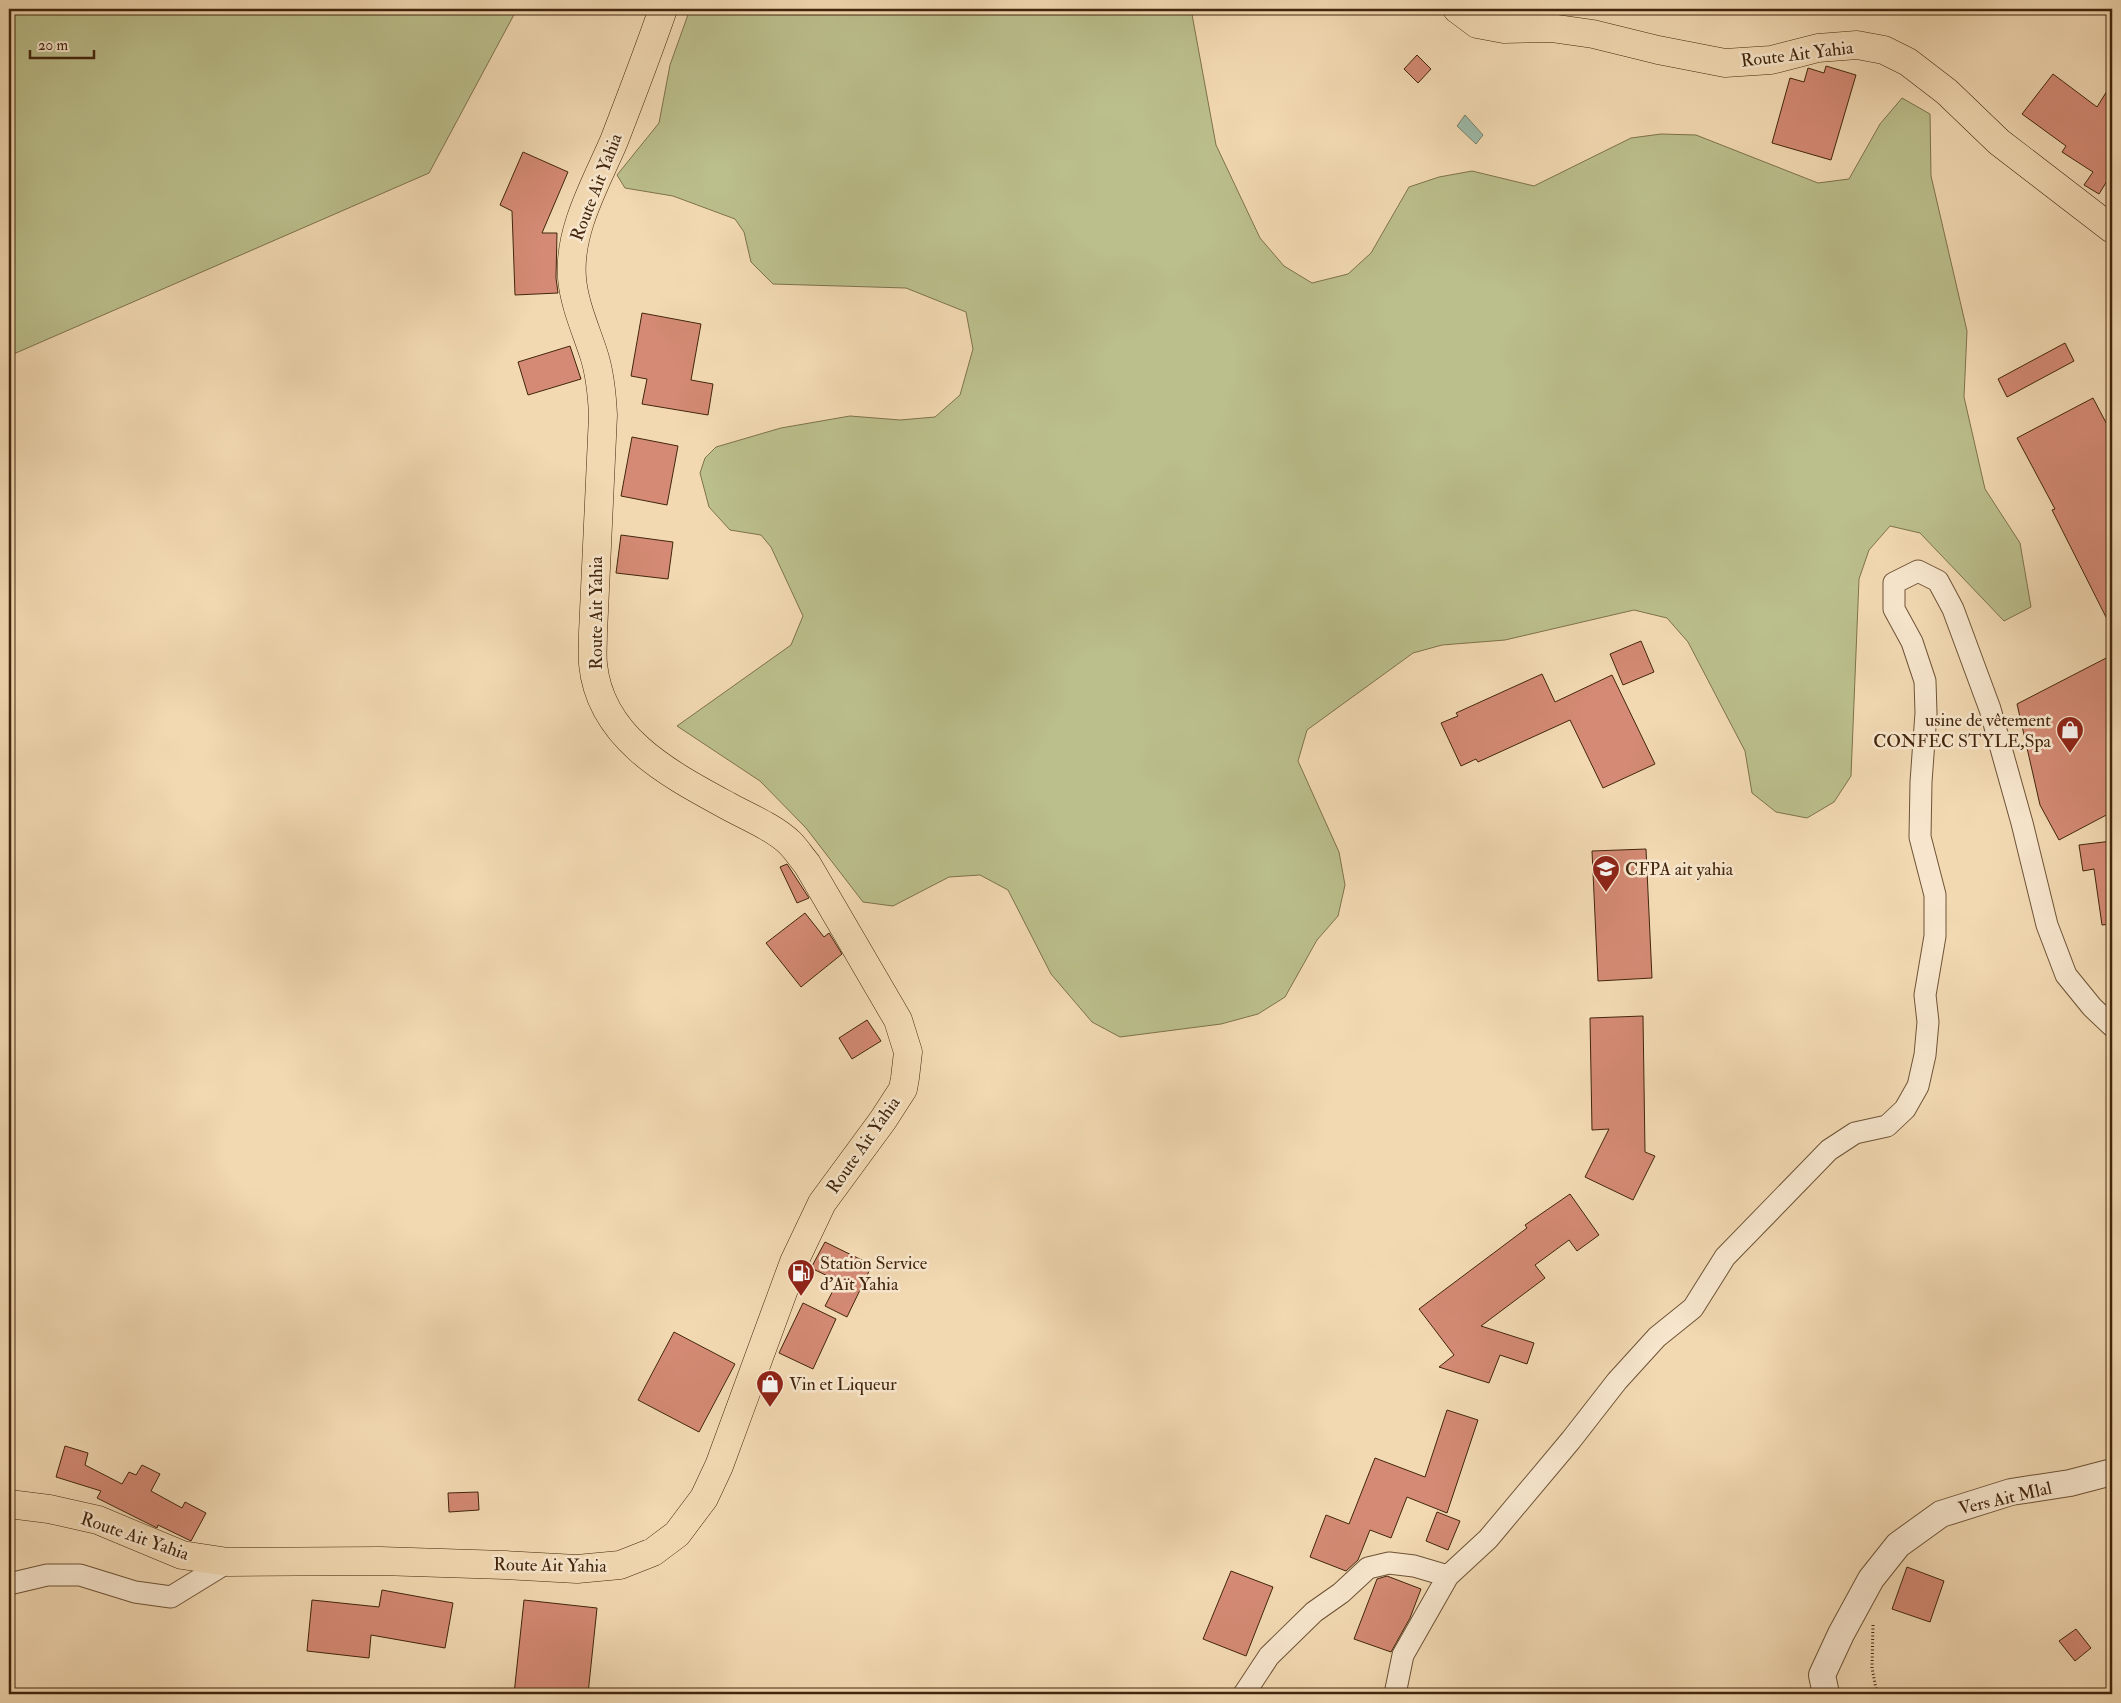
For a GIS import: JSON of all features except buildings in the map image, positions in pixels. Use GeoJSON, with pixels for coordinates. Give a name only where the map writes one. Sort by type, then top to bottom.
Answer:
{"type":"FeatureCollection","features":[{"type":"Feature","properties":{"kind":"main road","name":"Route Ait Yahia"},"geometry":{"type":"LineString","coordinates":[[9,1504],[49,1509],[98,1520],[182,1555],[228,1562],[380,1561],[577,1569],[620,1565],[653,1552],[677,1534],[704,1498],[719,1466],[757,1358],[794,1262],[822,1203],[903,1089],[908,1052],[898,1020],[807,864],[790,843],[656,764],[630,743],[613,721],[598,690],[593,664],[593,633],[604,415],[601,388],[594,356],[583,324],[572,279],[572,253],[589,199],[644,64],[663,9]]}},
{"type":"Feature","properties":{"kind":"main road","name":"Route Ait Yahia"},"geometry":{"type":"LineString","coordinates":[[1457,9],[1478,24],[1504,29],[1551,28],[1593,34],[1658,50],[1726,63],[1771,60],[1818,48],[1857,45],[1884,50],[1908,62],[1947,92],[1999,142],[2112,229]]}},
{"type":"Feature","properties":{"kind":"street"},"geometry":{"type":"LineString","coordinates":[[1395,1694],[1403,1655],[1448,1576],[1494,1531],[1571,1440],[1617,1381],[1657,1337],[1693,1308],[1725,1257],[1829,1150],[1855,1133],[1887,1126],[1905,1109],[1918,1086],[1925,1055],[1928,1022],[1925,996],[1936,936],[1935,895],[1920,837],[1921,782],[1926,713],[1925,681],[1912,642],[1894,609],[1894,583],[1918,571],[1938,581],[1953,610],[1990,708],[2022,823],[2047,925],[2066,975],[2092,1007],[2112,1026]]}},
{"type":"Feature","properties":{"kind":"street","name":"Vers Ait Mlal"},"geometry":{"type":"LineString","coordinates":[[1826,1694],[1822,1675],[1841,1634],[1871,1579],[1898,1546],[1941,1514],[2010,1492],[2070,1483],[2112,1472]]}},
{"type":"Feature","properties":{"kind":"street"},"geometry":{"type":"LineString","coordinates":[[9,1584],[47,1576],[80,1575],[135,1592],[171,1597],[228,1562]]}},
{"type":"Feature","properties":{"kind":"street"},"geometry":{"type":"LineString","coordinates":[[1244,1694],[1276,1650],[1314,1612],[1341,1593],[1368,1568],[1389,1563],[1414,1566],[1448,1576]]}},
{"type":"Feature","properties":{"kind":"path"},"geometry":{"type":"LineString","coordinates":[[1874,1619],[1872,1668],[1877,1694]]}},
{"type":"Feature","properties":{"kind":"green space"},"geometry":{"type":"Polygon","coordinates":[[[9,9],[517,9],[429,173],[9,356],[9,9]]]}},
{"type":"Feature","properties":{"kind":"green space"},"geometry":{"type":"Polygon","coordinates":[[[690,9],[1191,9],[1216,145],[1260,238],[1284,266],[1312,283],[1348,274],[1371,253],[1409,187],[1439,177],[1472,171],[1534,186],[1631,138],[1661,134],[1696,135],[1818,183],[1849,179],[1880,124],[1902,98],[1930,114],[1931,176],[1967,331],[1964,397],[1985,489],[2020,543],[2031,607],[2004,621],[1920,533],[1890,526],[1869,550],[1859,579],[1851,776],[1834,802],[1807,818],[1776,812],[1752,793],[1745,751],[1688,642],[1667,618],[1634,610],[1505,640],[1442,645],[1413,653],[1307,730],[1298,761],[1339,852],[1345,885],[1338,916],[1317,940],[1285,997],[1258,1014],[1221,1024],[1120,1037],[1092,1022],[1051,974],[1008,890],[980,875],[949,877],[893,906],[863,902],[806,828],[760,781],[677,726],[791,645],[803,616],[771,547],[761,535],[730,530],[709,507],[700,473],[705,458],[716,447],[781,428],[850,416],[900,420],[935,417],[960,395],[973,349],[966,312],[906,288],[773,284],[751,262],[744,232],[735,219],[673,196],[625,188],[617,175],[659,123],[670,65],[690,9]]]}},
{"type":"Feature","properties":{"kind":"shaded area"},"geometry":{"type":"Polygon","coordinates":[[[1465,115],[1483,135],[1476,144],[1457,126],[1465,115]]]}},
{"type":"Feature","properties":{"kind":"place","name":"usine de vêtement CONFEC STYLE,Spa"},"geometry":{"type":"Point","coordinates":[2070,754]}},
{"type":"Feature","properties":{"kind":"place","name":"CFPA ait yahia"},"geometry":{"type":"Point","coordinates":[1606,893]}},
{"type":"Feature","properties":{"kind":"place","name":"Station Service d'Aït Yahia"},"geometry":{"type":"Point","coordinates":[801,1297]}},
{"type":"Feature","properties":{"kind":"place","name":"Vin et Liqueur"},"geometry":{"type":"Point","coordinates":[770,1408]}}]}
